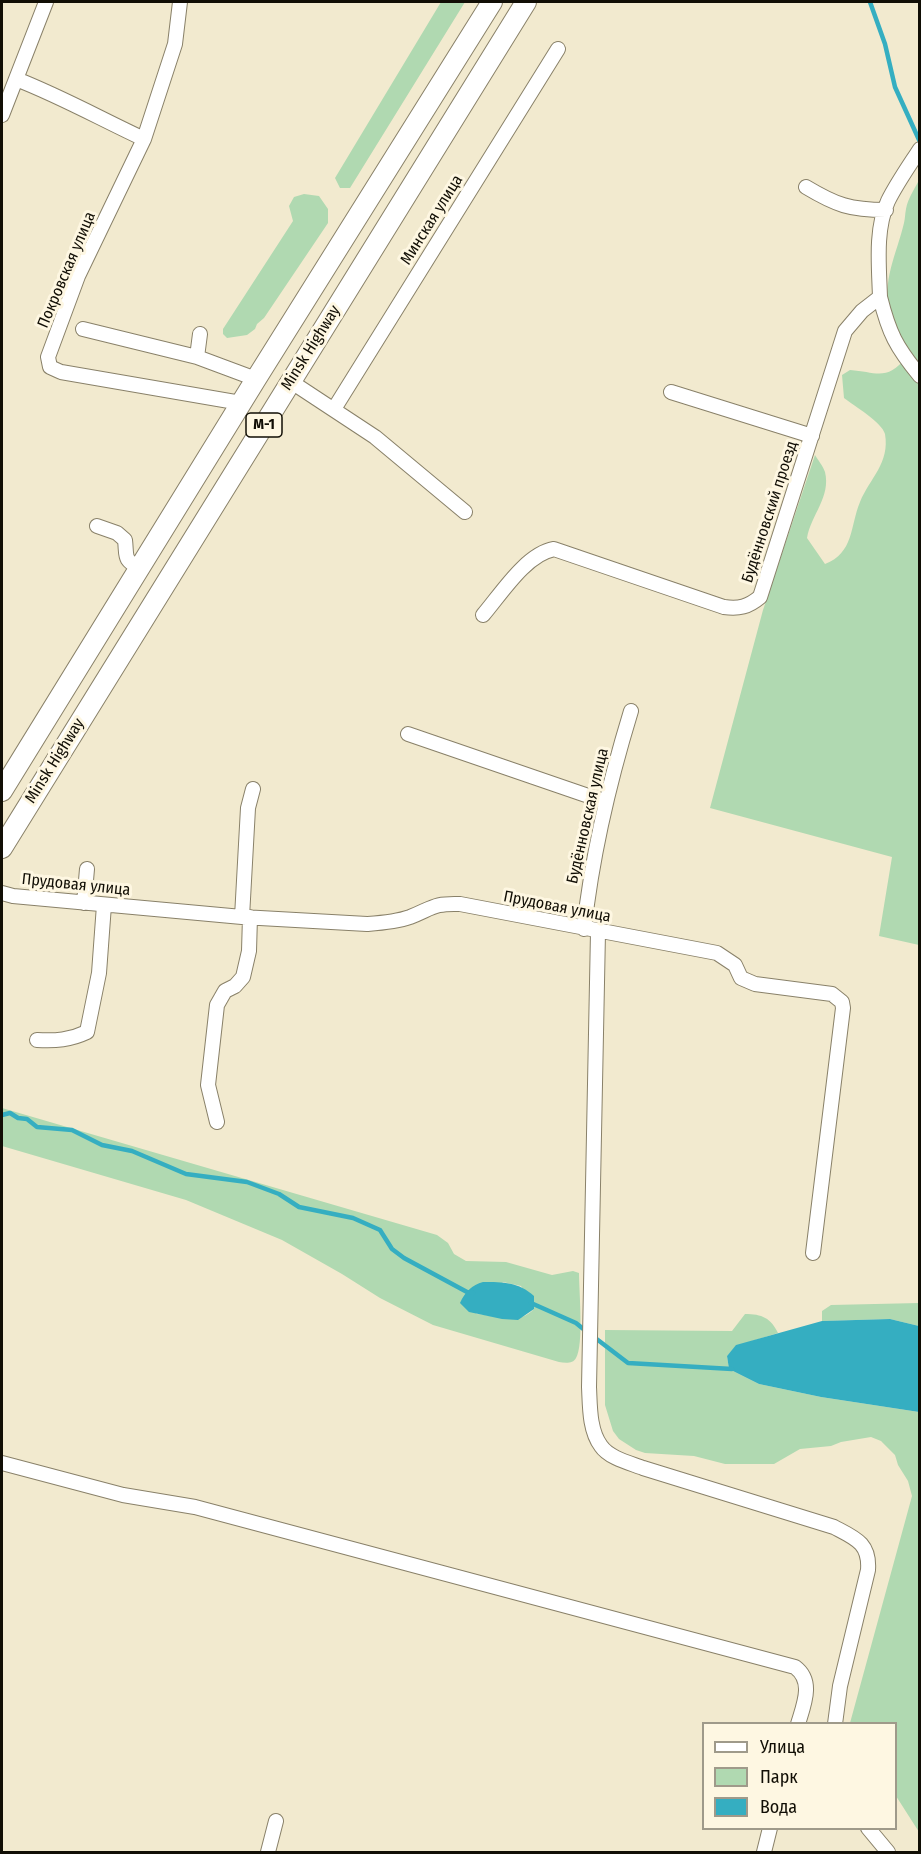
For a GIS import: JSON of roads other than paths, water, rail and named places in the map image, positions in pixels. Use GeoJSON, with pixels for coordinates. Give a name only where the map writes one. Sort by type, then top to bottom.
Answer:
{"type":"FeatureCollection","features":[{"type":"Feature","properties":{"kind":"highway","name":"Minsk Highway"},"geometry":{"type":"LineString","coordinates":[[2,791],[492,2]]}},
{"type":"Feature","properties":{"kind":"highway","name":"Minsk Highway"},"geometry":{"type":"LineString","coordinates":[[2,848],[526,2]]}},
{"type":"Feature","properties":{"kind":"street"},"geometry":{"type":"LineString","coordinates":[[2,115],[46,2]]}},
{"type":"Feature","properties":{"kind":"street","name":"Покровская улица"},"geometry":{"type":"LineString","coordinates":[[180,2],[175,44],[144,139],[78,276],[48,363],[50,368],[61,372],[241,403]]}},
{"type":"Feature","properties":{"kind":"street","name":"Минская улица"},"geometry":{"type":"LineString","coordinates":[[334,410],[558,49]]}},
{"type":"Feature","properties":{"kind":"street"},"geometry":{"type":"LineString","coordinates":[[16,79],[51,92],[94,116],[144,139]]}},
{"type":"Feature","properties":{"kind":"street"},"geometry":{"type":"LineString","coordinates":[[920,149],[888,202],[880,240],[880,297],[887,326],[901,353],[920,376]]}},
{"type":"Feature","properties":{"kind":"street"},"geometry":{"type":"LineString","coordinates":[[806,187],[832,202],[848,207],[886,210]]}},
{"type":"Feature","properties":{"kind":"street","name":"Будённовский проезд"},"geometry":{"type":"LineString","coordinates":[[483,615],[527,563],[545,551],[554,549],[724,608],[737,609],[750,605],[759,597],[764,587],[845,331],[862,311],[880,297]]}},
{"type":"Feature","properties":{"kind":"street"},"geometry":{"type":"LineString","coordinates":[[83,329],[197,357],[256,379]]}},
{"type":"Feature","properties":{"kind":"street"},"geometry":{"type":"LineString","coordinates":[[197,357],[200,334]]}},
{"type":"Feature","properties":{"kind":"street"},"geometry":{"type":"LineString","coordinates":[[291,381],[375,437],[465,512]]}},
{"type":"Feature","properties":{"kind":"street"},"geometry":{"type":"LineString","coordinates":[[671,392],[812,436]]}},
{"type":"Feature","properties":{"kind":"street"},"geometry":{"type":"LineString","coordinates":[[97,526],[117,533],[125,540],[125,556],[129,562],[139,568]]}},
{"type":"Feature","properties":{"kind":"street","name":"Будённовская улица"},"geometry":{"type":"LineString","coordinates":[[631,711],[617,757],[590,875],[589,1386],[592,1424],[601,1447],[616,1457],[643,1468],[834,1527],[855,1537],[864,1547],[869,1556],[868,1570],[845,1664],[835,1722]]}},
{"type":"Feature","properties":{"kind":"street"},"geometry":{"type":"LineString","coordinates":[[408,734],[606,802]]}},
{"type":"Feature","properties":{"kind":"street"},"geometry":{"type":"LineString","coordinates":[[217,1122],[208,1085],[217,1005],[225,991],[235,986],[243,977],[249,951],[246,917],[248,808],[253,789]]}},
{"type":"Feature","properties":{"kind":"street"},"geometry":{"type":"LineString","coordinates":[[84,903],[87,869]]}},
{"type":"Feature","properties":{"kind":"street","name":"Прудовая улица"},"geometry":{"type":"LineString","coordinates":[[2,893],[104,905],[367,924],[410,917],[430,906],[460,904],[717,953],[735,965],[741,978],[755,984],[832,994],[842,1002],[842,1019],[813,1253]]}},
{"type":"Feature","properties":{"kind":"street"},"geometry":{"type":"LineString","coordinates":[[37,1040],[57,1041],[74,1038],[87,1032],[99,973],[104,905]]}},
{"type":"Feature","properties":{"kind":"street"},"geometry":{"type":"LineString","coordinates":[[2,1463],[123,1495],[195,1507],[795,1667],[802,1672],[807,1683],[798,1722]]}},
{"type":"Feature","properties":{"kind":"street"},"geometry":{"type":"LineString","coordinates":[[268,1852],[276,1821]]}},
{"type":"Feature","properties":{"kind":"street"},"geometry":{"type":"LineString","coordinates":[[764,1852],[770,1830]]}},
{"type":"Feature","properties":{"kind":"street"},"geometry":{"type":"LineString","coordinates":[[870,1830],[888,1852]]}},
{"type":"Feature","properties":{"kind":"water"},"geometry":{"type":"Polygon","coordinates":[[[483,1282],[504,1283],[523,1288],[534,1296],[534,1309],[518,1320],[469,1312],[460,1303],[469,1290],[483,1282]]]}},
{"type":"Feature","properties":{"kind":"water"},"geometry":{"type":"Polygon","coordinates":[[[890,1319],[919,1326],[919,1412],[821,1397],[759,1384],[729,1369],[727,1356],[736,1345],[822,1321],[890,1319]]]}},
{"type":"Feature","properties":{"kind":"waterway"},"geometry":{"type":"LineString","coordinates":[[870,2],[885,44],[895,87],[920,142]]}},
{"type":"Feature","properties":{"kind":"waterway"},"geometry":{"type":"LineString","coordinates":[[2,1115],[10,1113],[18,1118],[27,1119],[37,1127],[72,1130],[102,1145],[132,1151],[186,1174],[247,1182],[279,1194],[299,1207],[353,1218],[380,1230],[392,1249],[404,1258],[467,1292],[473,1293]]}},
{"type":"Feature","properties":{"kind":"waterway"},"geometry":{"type":"LineString","coordinates":[[531,1303],[576,1323],[587,1332]]}},
{"type":"Feature","properties":{"kind":"waterway"},"geometry":{"type":"LineString","coordinates":[[594,1337],[628,1363],[732,1369]]}}]}
